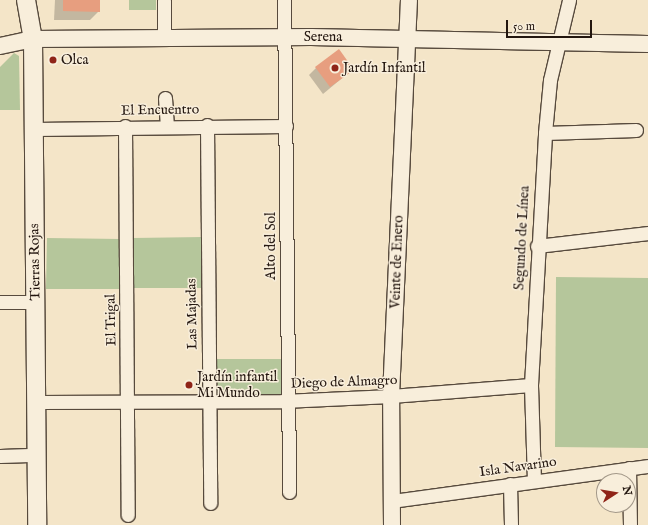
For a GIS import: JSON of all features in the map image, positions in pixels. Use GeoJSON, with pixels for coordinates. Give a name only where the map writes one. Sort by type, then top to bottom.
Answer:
{"type":"FeatureCollection","features":[{"type":"Feature","properties":{"kind":"main road","name":"Tierras Rojas"},"geometry":{"type":"LineString","coordinates":[[26,0],[32,39],[34,129],[37,525]]}},
{"type":"Feature","properties":{"kind":"street"},"geometry":{"type":"LineString","coordinates":[[164,0],[164,38]]}},
{"type":"Feature","properties":{"kind":"street","name":"Alto del Sol"},"geometry":{"type":"LineString","coordinates":[[284,0],[288,492]]}},
{"type":"Feature","properties":{"kind":"street","name":"Veinte de Enero"},"geometry":{"type":"LineString","coordinates":[[392,525],[391,396],[408,0]]}},
{"type":"Feature","properties":{"kind":"street","name":"Segundo de Línea"},"geometry":{"type":"LineString","coordinates":[[534,481],[531,384],[537,246],[545,133],[557,42],[569,0]]}},
{"type":"Feature","properties":{"kind":"street","name":"Serena"},"geometry":{"type":"LineString","coordinates":[[0,46],[32,39],[164,38],[406,38],[648,44]]}},
{"type":"Feature","properties":{"kind":"street"},"geometry":{"type":"LineString","coordinates":[[165,98],[167,126]]}},
{"type":"Feature","properties":{"kind":"street","name":"El Encuentro"},"geometry":{"type":"LineString","coordinates":[[34,129],[206,125],[286,126]]}},
{"type":"Feature","properties":{"kind":"street","name":"Las Majadas"},"geometry":{"type":"LineString","coordinates":[[206,125],[210,503]]}},
{"type":"Feature","properties":{"kind":"street","name":"El Trigal"},"geometry":{"type":"LineString","coordinates":[[125,126],[128,515]]}},
{"type":"Feature","properties":{"kind":"street"},"geometry":{"type":"LineString","coordinates":[[545,133],[636,130]]}},
{"type":"Feature","properties":{"kind":"street"},"geometry":{"type":"LineString","coordinates":[[537,246],[648,233]]}},
{"type":"Feature","properties":{"kind":"street"},"geometry":{"type":"LineString","coordinates":[[0,302],[36,302]]}},
{"type":"Feature","properties":{"kind":"street","name":"Diego de Almagro"},"geometry":{"type":"LineString","coordinates":[[37,402],[209,402],[391,396],[531,384]]}},
{"type":"Feature","properties":{"kind":"street"},"geometry":{"type":"LineString","coordinates":[[0,456],[37,455]]}},
{"type":"Feature","properties":{"kind":"street","name":"Isla Navarino"},"geometry":{"type":"LineString","coordinates":[[392,501],[648,466]]}},
{"type":"Feature","properties":{"kind":"street"},"geometry":{"type":"LineString","coordinates":[[629,468],[630,525]]}},
{"type":"Feature","properties":{"kind":"street"},"geometry":{"type":"LineString","coordinates":[[510,484],[510,525]]}},
{"type":"Feature","properties":{"kind":"green space"},"geometry":{"type":"Polygon","coordinates":[[[129,0],[156,0],[156,10],[129,10],[129,0]]]}},
{"type":"Feature","properties":{"kind":"green space"},"geometry":{"type":"Polygon","coordinates":[[[14,53],[19,56],[20,110],[0,110],[0,67],[14,53]]]}},
{"type":"Feature","properties":{"kind":"green space"},"geometry":{"type":"Polygon","coordinates":[[[203,237],[203,288],[133,288],[133,238],[203,237]]]}},
{"type":"Feature","properties":{"kind":"green space"},"geometry":{"type":"Polygon","coordinates":[[[47,238],[120,239],[120,289],[46,289],[47,238]]]}},
{"type":"Feature","properties":{"kind":"green space"},"geometry":{"type":"Polygon","coordinates":[[[556,277],[648,278],[648,448],[555,447],[556,277]]]}},
{"type":"Feature","properties":{"kind":"green space"},"geometry":{"type":"Polygon","coordinates":[[[212,359],[282,359],[283,394],[212,396],[212,359]]]}},
{"type":"Feature","properties":{"kind":"building"},"geometry":{"type":"Polygon","coordinates":[[[63,0],[100,0],[100,12],[63,11],[63,0]]]}},
{"type":"Feature","properties":{"kind":"building","name":"Jardín Infantil"},"geometry":{"type":"Polygon","coordinates":[[[339,49],[354,70],[330,87],[315,67],[339,49]]]}},
{"type":"Feature","properties":{"kind":"place","name":"Olca"},"geometry":{"type":"Point","coordinates":[53,60]}},
{"type":"Feature","properties":{"kind":"place","name":"Jardín Infantil"},"geometry":{"type":"Point","coordinates":[335,68]}},
{"type":"Feature","properties":{"kind":"place","name":"Jardín infantil Mi Mundo"},"geometry":{"type":"Point","coordinates":[189,385]}}]}
